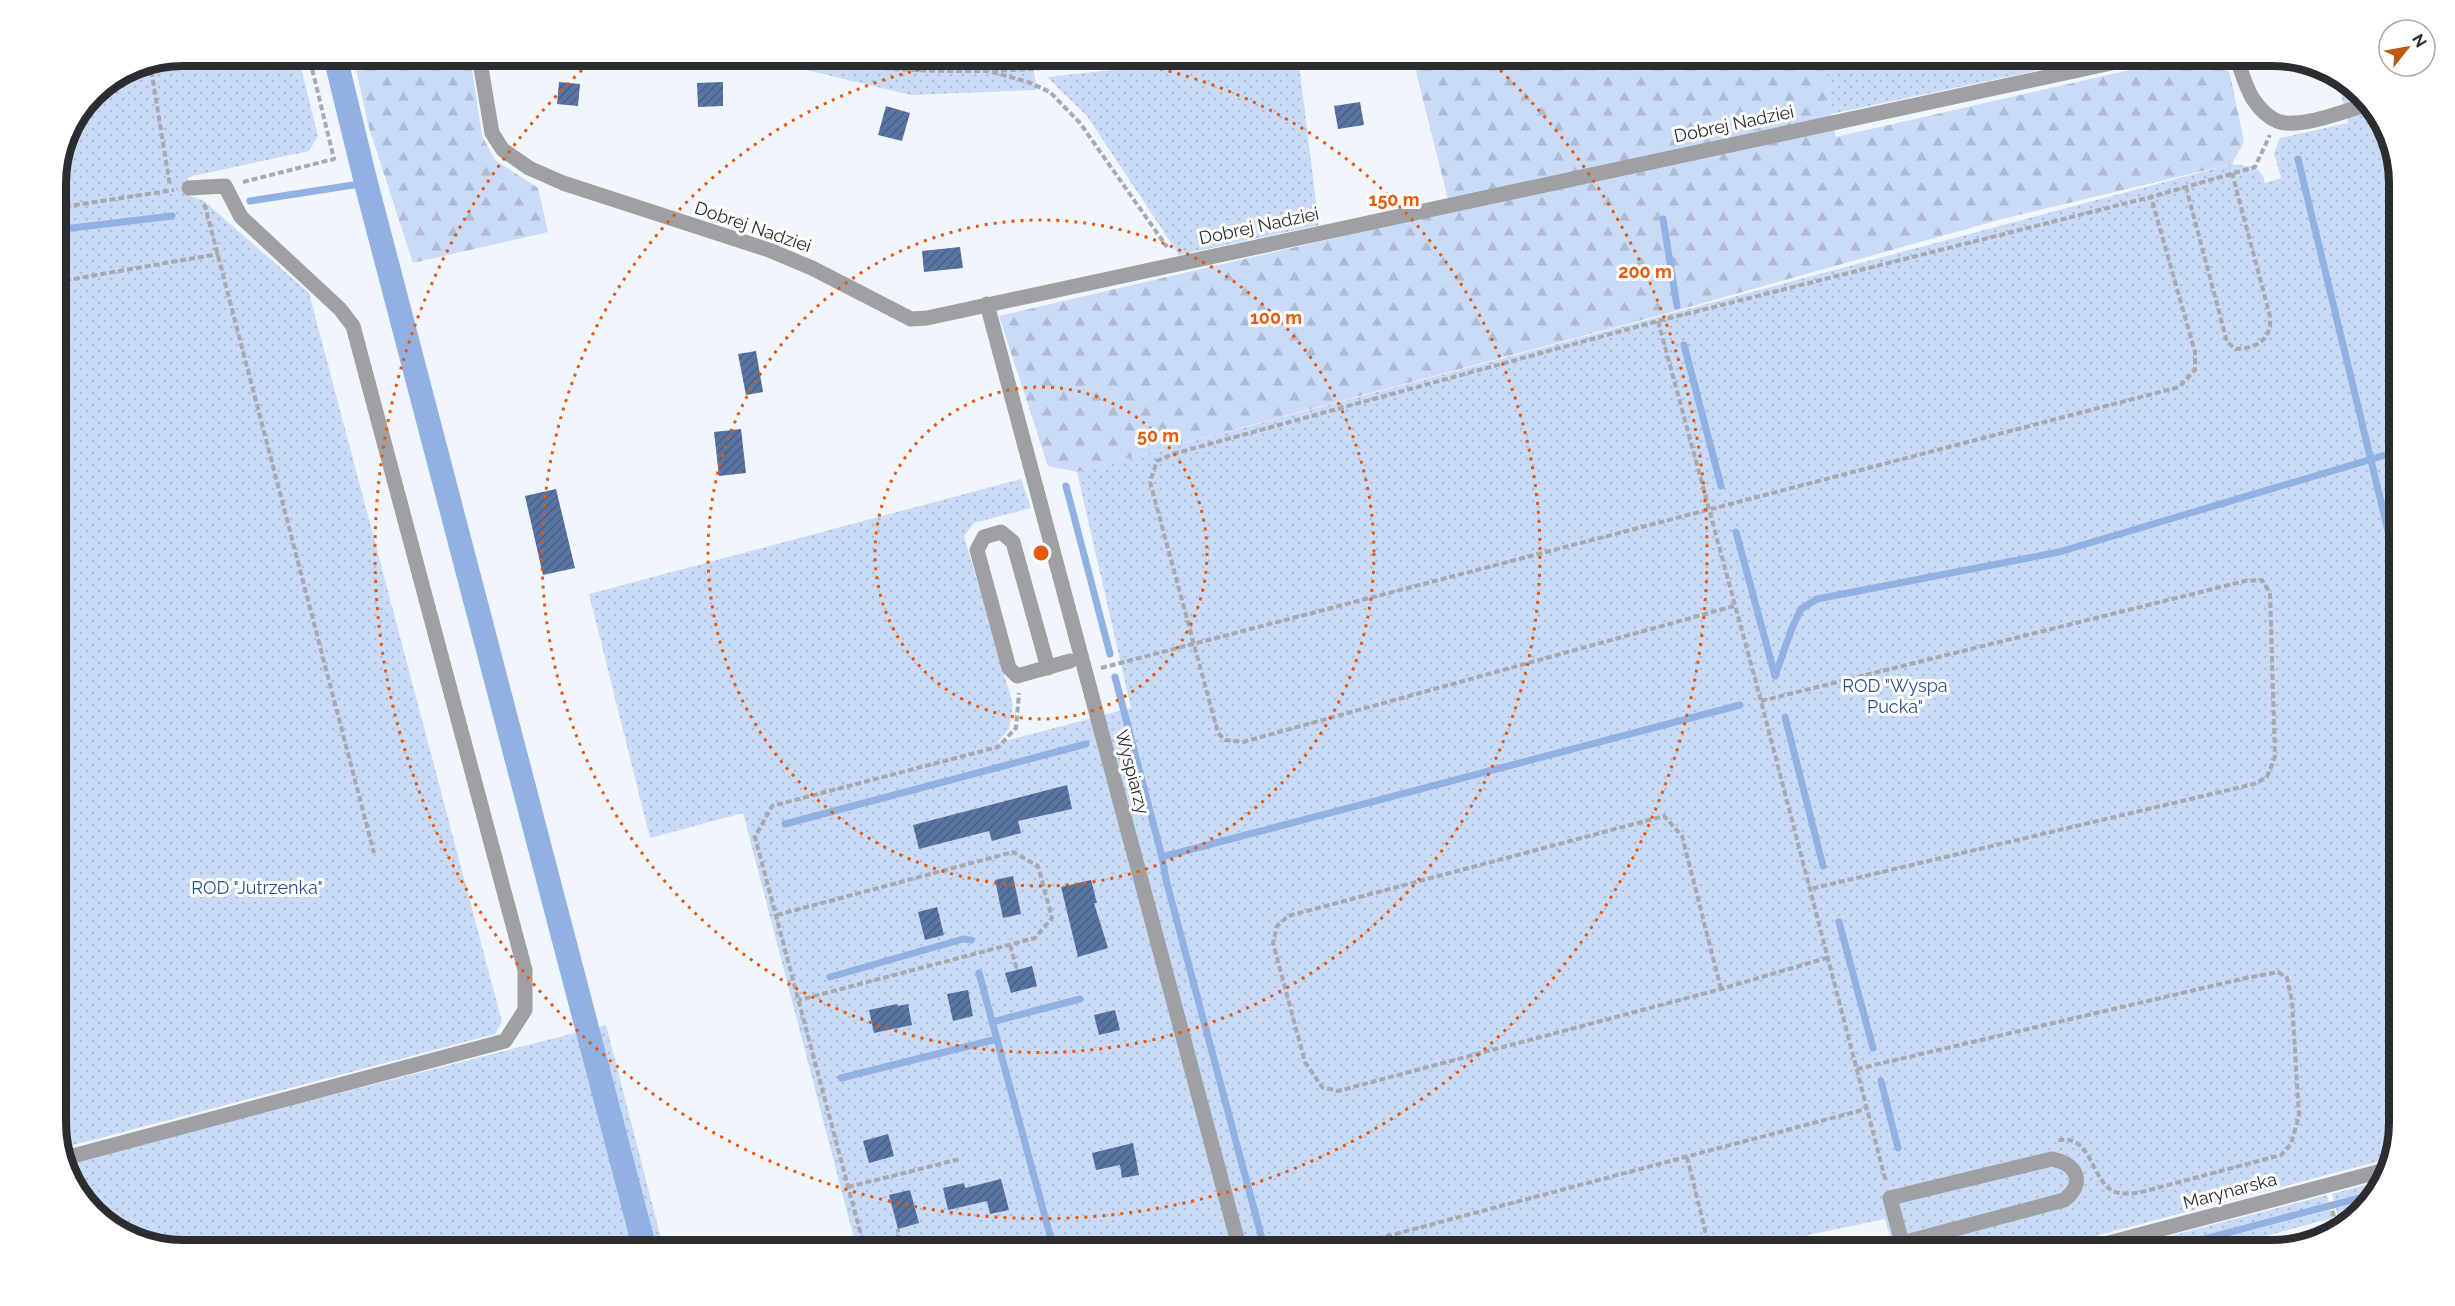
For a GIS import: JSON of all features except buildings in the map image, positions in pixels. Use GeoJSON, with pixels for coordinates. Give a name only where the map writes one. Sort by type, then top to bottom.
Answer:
{"type":"FeatureCollection","features":[{"type":"Feature","properties":{"kind":"street","name":"Dobrej Nadziei"},"geometry":{"type":"LineString","coordinates":[[481,66],[492,133],[503,150],[529,168],[573,187],[769,250],[812,268],[911,319],[927,318],[2098,66]]}},
{"type":"Feature","properties":{"kind":"street"},"geometry":{"type":"LineString","coordinates":[[2240,66],[2258,106],[2277,121],[2286,123],[2313,120],[2360,106]]}},
{"type":"Feature","properties":{"kind":"street"},"geometry":{"type":"LineString","coordinates":[[71,1156],[505,1041],[525,1010],[525,970],[353,326],[340,309],[241,218],[225,186],[185,188]]}},
{"type":"Feature","properties":{"kind":"street","name":"Wyspiarzy"},"geometry":{"type":"LineString","coordinates":[[987,304],[1237,1240]]}},
{"type":"Feature","properties":{"kind":"street"},"geometry":{"type":"LineString","coordinates":[[1048,668],[1014,542],[1001,532],[984,537],[977,550],[1009,668],[1018,679],[1070,661]]}},
{"type":"Feature","properties":{"kind":"street"},"geometry":{"type":"LineString","coordinates":[[1901,1240],[1890,1198],[2052,1159],[2065,1162],[2074,1170],[2077,1182],[2073,1192],[2064,1200],[1927,1240]]}},
{"type":"Feature","properties":{"kind":"street","name":"Marynarska"},"geometry":{"type":"LineString","coordinates":[[2123,1240],[2379,1171]]}},
{"type":"Feature","properties":{"kind":"path"},"geometry":{"type":"LineString","coordinates":[[225,186],[334,159],[311,66]]}},
{"type":"Feature","properties":{"kind":"path"},"geometry":{"type":"LineString","coordinates":[[885,66],[989,71],[1053,66]]}},
{"type":"Feature","properties":{"kind":"path"},"geometry":{"type":"LineString","coordinates":[[978,66],[1028,82],[1050,92],[1073,116],[1178,263]]}},
{"type":"Feature","properties":{"kind":"path"},"geometry":{"type":"LineString","coordinates":[[151,70],[171,190]]}},
{"type":"Feature","properties":{"kind":"path"},"geometry":{"type":"LineString","coordinates":[[1734,606],[1243,742],[1225,740],[1218,733],[1150,482],[1157,461],[1173,454],[1658,321],[2151,197],[2255,167],[2277,121]]}},
{"type":"Feature","properties":{"kind":"path"},"geometry":{"type":"LineString","coordinates":[[2186,187],[2227,342],[2236,349],[2247,348],[2259,344],[2267,337],[2271,327],[2232,173]]}},
{"type":"Feature","properties":{"kind":"path"},"geometry":{"type":"LineString","coordinates":[[66,206],[185,188],[186,198],[206,206],[374,853]]}},
{"type":"Feature","properties":{"kind":"path"},"geometry":{"type":"LineString","coordinates":[[1085,672],[1193,642],[2179,387],[2195,370],[2195,352],[2151,197]]}},
{"type":"Feature","properties":{"kind":"path"},"geometry":{"type":"LineString","coordinates":[[66,280],[218,254]]}},
{"type":"Feature","properties":{"kind":"path"},"geometry":{"type":"LineString","coordinates":[[1658,321],[1761,701],[1890,1198]]}},
{"type":"Feature","properties":{"kind":"path"},"geometry":{"type":"LineString","coordinates":[[1761,701],[2246,581],[2262,580],[2270,593],[2276,757],[2267,777],[2254,784],[1810,889]]}},
{"type":"Feature","properties":{"kind":"path"},"geometry":{"type":"LineString","coordinates":[[862,1240],[755,837],[772,806],[998,747],[1016,728],[1020,706],[1018,679]]}},
{"type":"Feature","properties":{"kind":"path"},"geometry":{"type":"LineString","coordinates":[[1721,989],[1682,836],[1664,816],[1288,916],[1277,926],[1273,943],[1305,1062],[1322,1087],[1338,1092],[1721,989],[1826,958]]}},
{"type":"Feature","properties":{"kind":"path"},"geometry":{"type":"LineString","coordinates":[[777,915],[1013,852],[1038,866],[1052,918],[1035,938],[799,1000]]}},
{"type":"Feature","properties":{"kind":"path"},"geometry":{"type":"LineString","coordinates":[[1010,945],[1017,970]]}},
{"type":"Feature","properties":{"kind":"path"},"geometry":{"type":"LineString","coordinates":[[1857,1069],[2246,978],[2278,972],[2287,978],[2292,1001],[2299,1116],[2291,1144],[2281,1155],[2138,1193],[2118,1193],[2103,1183],[2094,1163],[2081,1146],[2064,1139],[2053,1142]]}},
{"type":"Feature","properties":{"kind":"path"},"geometry":{"type":"LineString","coordinates":[[1373,1240],[1866,1109]]}},
{"type":"Feature","properties":{"kind":"path"},"geometry":{"type":"LineString","coordinates":[[1688,1157],[1707,1240]]}},
{"type":"Feature","properties":{"kind":"path"},"geometry":{"type":"LineString","coordinates":[[848,1187],[960,1159]]}},
{"type":"Feature","properties":{"kind":"path"},"geometry":{"type":"LineString","coordinates":[[2332,1211],[2335,1221]]}},
{"type":"Feature","properties":{"kind":"path"},"geometry":{"type":"LineString","coordinates":[[898,1229],[898,1240]]}},
{"type":"Feature","properties":{"kind":"green space","name":"ROD \"Jutrzenka\""},"geometry":{"type":"Polygon","coordinates":[[[183,66],[300,66],[318,136],[309,151],[188,177],[190,196],[204,201],[309,293],[502,1022],[495,1034],[68,1146],[66,1130],[66,176],[75,138],[90,112],[118,86],[146,72],[183,66]]]}},
{"type":"Feature","properties":{"kind":"green space"},"geometry":{"type":"Polygon","coordinates":[[[355,66],[472,66],[482,136],[495,160],[538,188],[548,232],[413,263],[369,128],[355,66]]]}},
{"type":"Feature","properties":{"kind":"green space"},"geometry":{"type":"Polygon","coordinates":[[[789,66],[1033,66],[1037,90],[911,95],[789,66]]]}},
{"type":"Feature","properties":{"kind":"green space"},"geometry":{"type":"Polygon","coordinates":[[[1149,66],[1299,66],[1319,225],[1179,255],[1087,116],[1047,77],[1149,66]]]}},
{"type":"Feature","properties":{"kind":"green space"},"geometry":{"type":"Polygon","coordinates":[[[1415,66],[1826,66],[1836,137],[2147,66],[2223,66],[2230,74],[2244,142],[2232,164],[2002,219],[1657,316],[1077,472],[1048,466],[999,316],[1451,211],[1415,66]]]}},
{"type":"Feature","properties":{"kind":"green space"},"geometry":{"type":"Polygon","coordinates":[[[1826,66],[2059,66],[1831,114],[1826,66]]]}},
{"type":"Feature","properties":{"kind":"green space","name":"ROD \"Wyspa Pucka\""},"geometry":{"type":"Polygon","coordinates":[[[2340,88],[2360,106],[2377,131],[2387,160],[2389,176],[2389,1123],[2383,1160],[2080,1240],[1891,1240],[1885,1219],[1808,1235],[1801,1240],[854,1240],[743,813],[650,838],[589,594],[1021,479],[1031,508],[974,523],[964,536],[1013,705],[1009,729],[997,743],[1131,708],[1077,472],[2232,164],[2255,167],[2263,176],[2265,183],[2281,178],[2274,153],[2280,138],[2348,123],[2340,88]]]}},
{"type":"Feature","properties":{"kind":"green space"},"geometry":{"type":"Polygon","coordinates":[[[606,1025],[661,1240],[168,1239],[131,1228],[106,1211],[86,1188],[73,1162],[606,1025]]]}},
{"type":"Feature","properties":{"kind":"green space"},"geometry":{"type":"Polygon","coordinates":[[[2372,1183],[2365,1193],[2334,1201],[2332,1194],[2372,1183]]]}},
{"type":"Feature","properties":{"kind":"green space"},"geometry":{"type":"Polygon","coordinates":[[[2327,1195],[2329,1203],[2188,1240],[2154,1240],[2327,1195]]]}},
{"type":"Feature","properties":{"kind":"green space"},"geometry":{"type":"Polygon","coordinates":[[[2358,1202],[2342,1216],[2338,1217],[2336,1208],[2358,1202]]]}},
{"type":"Feature","properties":{"kind":"green space"},"geometry":{"type":"Polygon","coordinates":[[[2330,1210],[2332,1218],[2252,1240],[2215,1240],[2330,1210]]]}},
{"type":"Feature","properties":{"kind":"waterway"},"geometry":{"type":"LineString","coordinates":[[337,66],[642,1240]]}},
{"type":"Feature","properties":{"kind":"waterway"},"geometry":{"type":"LineString","coordinates":[[2298,159],[2389,535]]}},
{"type":"Feature","properties":{"kind":"waterway"},"geometry":{"type":"LineString","coordinates":[[250,201],[366,183]]}},
{"type":"Feature","properties":{"kind":"waterway"},"geometry":{"type":"LineString","coordinates":[[66,229],[172,216]]}},
{"type":"Feature","properties":{"kind":"waterway"},"geometry":{"type":"LineString","coordinates":[[1663,219],[1677,306]]}},
{"type":"Feature","properties":{"kind":"waterway"},"geometry":{"type":"LineString","coordinates":[[1684,345],[1721,486]]}},
{"type":"Feature","properties":{"kind":"waterway"},"geometry":{"type":"LineString","coordinates":[[1775,676],[1801,609],[1817,599],[2059,552],[2389,454]]}},
{"type":"Feature","properties":{"kind":"waterway"},"geometry":{"type":"LineString","coordinates":[[1066,486],[1110,654]]}},
{"type":"Feature","properties":{"kind":"waterway"},"geometry":{"type":"LineString","coordinates":[[1736,532],[1775,676]]}},
{"type":"Feature","properties":{"kind":"waterway"},"geometry":{"type":"LineString","coordinates":[[1115,677],[1166,880],[1262,1240]]}},
{"type":"Feature","properties":{"kind":"waterway"},"geometry":{"type":"LineString","coordinates":[[1162,857],[1740,705]]}},
{"type":"Feature","properties":{"kind":"waterway"},"geometry":{"type":"LineString","coordinates":[[1785,717],[1823,866]]}},
{"type":"Feature","properties":{"kind":"waterway"},"geometry":{"type":"LineString","coordinates":[[785,824],[1086,744]]}},
{"type":"Feature","properties":{"kind":"waterway"},"geometry":{"type":"LineString","coordinates":[[1839,922],[1873,1048]]}},
{"type":"Feature","properties":{"kind":"waterway"},"geometry":{"type":"LineString","coordinates":[[830,977],[963,939],[971,940]]}},
{"type":"Feature","properties":{"kind":"waterway"},"geometry":{"type":"LineString","coordinates":[[979,973],[1051,1240]]}},
{"type":"Feature","properties":{"kind":"waterway"},"geometry":{"type":"LineString","coordinates":[[992,1022],[1080,999]]}},
{"type":"Feature","properties":{"kind":"waterway"},"geometry":{"type":"LineString","coordinates":[[841,1078],[997,1039]]}},
{"type":"Feature","properties":{"kind":"waterway"},"geometry":{"type":"LineString","coordinates":[[1881,1081],[1898,1148]]}},
{"type":"Feature","properties":{"kind":"waterway"},"geometry":{"type":"LineString","coordinates":[[2201,1240],[2362,1197]]}}]}
